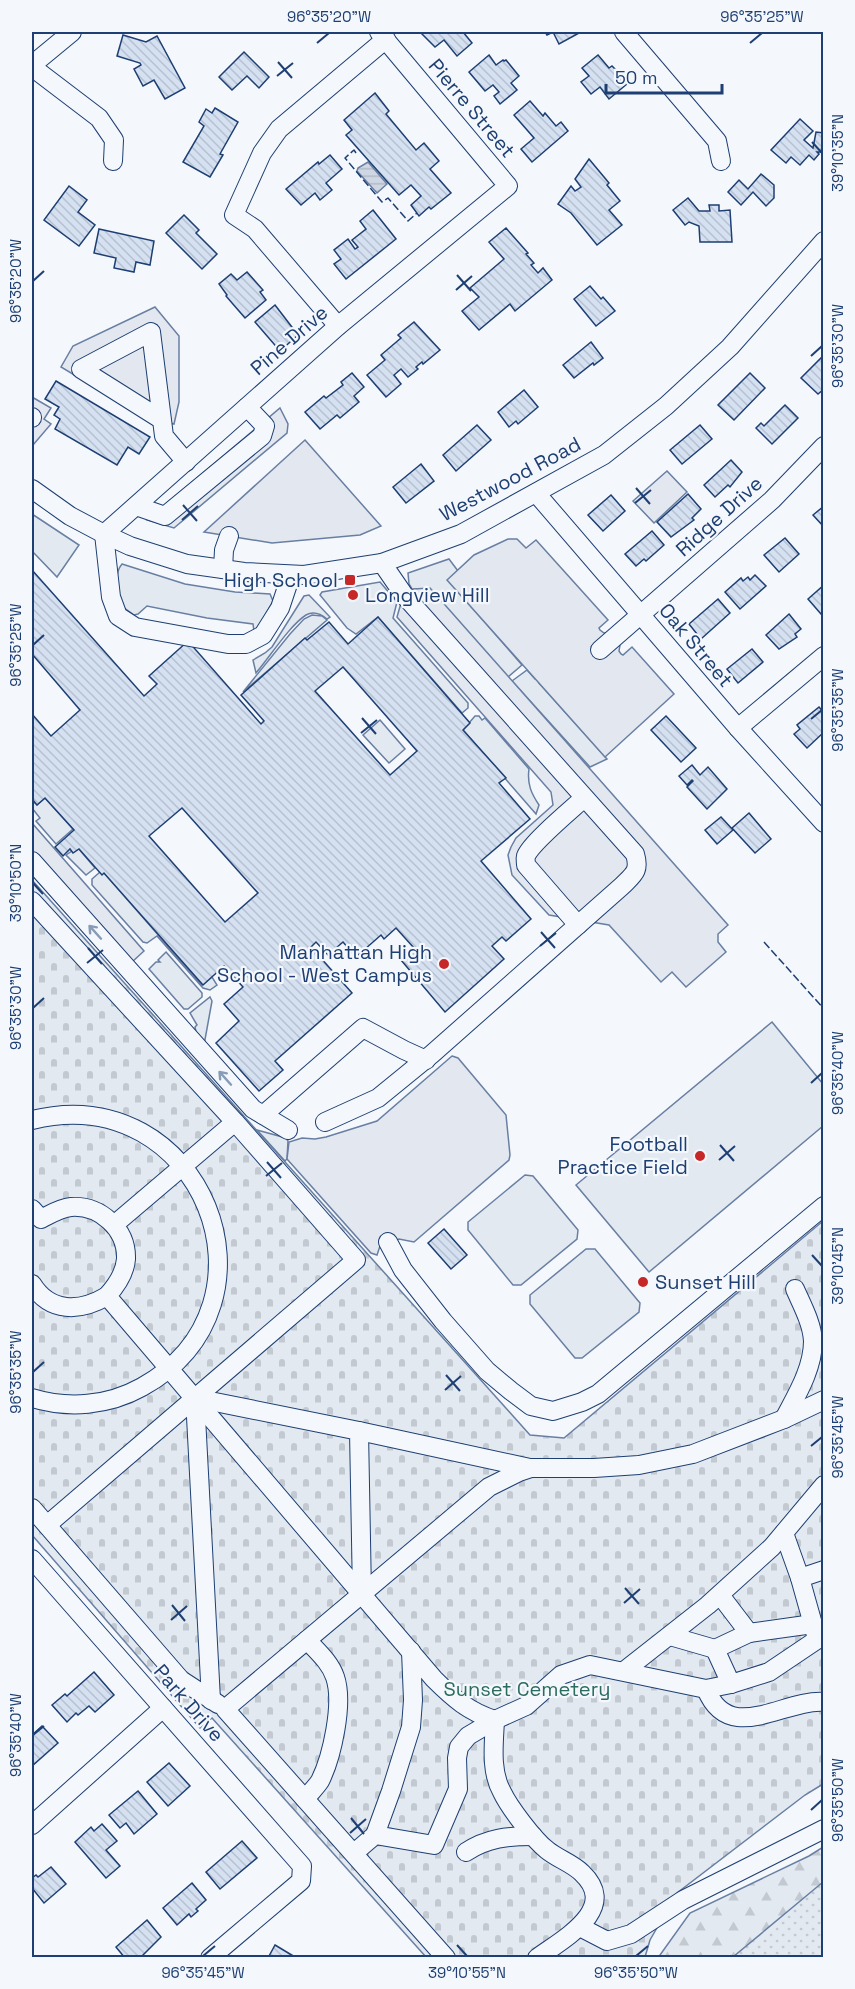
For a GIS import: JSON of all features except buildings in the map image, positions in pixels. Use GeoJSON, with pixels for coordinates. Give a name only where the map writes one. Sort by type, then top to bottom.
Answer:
{"type":"FeatureCollection","features":[{"type":"Feature","properties":{"kind":"street"},"geometry":{"type":"LineString","coordinates":[[72,32],[32,66],[99,118],[114,140],[113,161]]}},
{"type":"Feature","properties":{"kind":"street"},"geometry":{"type":"LineString","coordinates":[[624,32],[717,141],[721,161]]}},
{"type":"Feature","properties":{"kind":"street"},"geometry":{"type":"LineString","coordinates":[[338,326],[255,229],[234,215],[262,153],[279,129],[382,35]]}},
{"type":"Feature","properties":{"kind":"street","name":"Pierre Street"},"geometry":{"type":"LineString","coordinates":[[382,35],[508,186]]}},
{"type":"Feature","properties":{"kind":"street","name":"Pine Drive"},"geometry":{"type":"LineString","coordinates":[[104,534],[338,326],[508,186]]}},
{"type":"Feature","properties":{"kind":"street","name":"Westwood Road"},"geometry":{"type":"LineString","coordinates":[[32,489],[70,516],[104,534],[130,546],[187,564],[304,575],[382,563],[461,534],[604,455],[666,406],[730,347],[824,241]]}},
{"type":"Feature","properties":{"kind":"street"},"geometry":{"type":"LineString","coordinates":[[162,420],[81,369],[151,332],[162,420],[164,436],[186,462]]}},
{"type":"Feature","properties":{"kind":"street"},"geometry":{"type":"LineString","coordinates":[[136,506],[165,516],[262,436],[265,426],[247,407]]}},
{"type":"Feature","properties":{"kind":"street","name":"Ridge Drive"},"geometry":{"type":"LineString","coordinates":[[600,650],[772,500],[824,446]]}},
{"type":"Feature","properties":{"kind":"street","name":"Oak Street"},"geometry":{"type":"LineString","coordinates":[[536,493],[738,729],[824,823]]}},
{"type":"Feature","properties":{"kind":"street"},"geometry":{"type":"LineString","coordinates":[[104,534],[111,597],[118,616],[135,627],[228,644],[246,644],[263,635],[280,608],[291,575]]}},
{"type":"Feature","properties":{"kind":"street"},"geometry":{"type":"LineString","coordinates":[[223,569],[229,537]]}},
{"type":"Feature","properties":{"kind":"street"},"geometry":{"type":"LineString","coordinates":[[325,1122],[378,1098],[426,1060],[578,926],[635,873],[638,865],[634,854],[404,595],[382,563]]}},
{"type":"Feature","properties":{"kind":"street"},"geometry":{"type":"LineString","coordinates":[[738,729],[824,656]]}},
{"type":"Feature","properties":{"kind":"street"},"geometry":{"type":"LineString","coordinates":[[578,926],[526,866],[525,858],[550,829],[584,798]]}},
{"type":"Feature","properties":{"kind":"street"},"geometry":{"type":"LineString","coordinates":[[32,861],[253,1109],[288,1130]]}},
{"type":"Feature","properties":{"kind":"street"},"geometry":{"type":"LineString","coordinates":[[34,909],[235,1122],[356,1260],[47,1525]]}},
{"type":"Feature","properties":{"kind":"street"},"geometry":{"type":"LineString","coordinates":[[265,1116],[363,1028],[426,1060]]}},
{"type":"Feature","properties":{"kind":"street"},"geometry":{"type":"LineString","coordinates":[[32,1120],[65,1114],[84,1115],[121,1123],[155,1140],[183,1166],[204,1198],[216,1234],[217,1272],[215,1290],[202,1326],[192,1342],[169,1368],[152,1382],[135,1391],[99,1402],[62,1404],[32,1398]]}},
{"type":"Feature","properties":{"kind":"street"},"geometry":{"type":"LineString","coordinates":[[115,1224],[235,1122]]}},
{"type":"Feature","properties":{"kind":"street"},"geometry":{"type":"LineString","coordinates":[[388,1242],[403,1270],[487,1371],[531,1406],[553,1411],[582,1402],[598,1394],[824,1206]]}},
{"type":"Feature","properties":{"kind":"street"},"geometry":{"type":"LineString","coordinates":[[33,1289],[45,1300],[59,1307],[71,1308],[95,1303],[107,1296],[117,1284],[126,1260],[125,1249],[115,1224],[94,1211],[74,1207],[35,1220]]}},
{"type":"Feature","properties":{"kind":"street"},"geometry":{"type":"LineString","coordinates":[[784,1419],[805,1378],[813,1342],[795,1289]]}},
{"type":"Feature","properties":{"kind":"street"},"geometry":{"type":"LineString","coordinates":[[107,1296],[456,1701],[478,1714],[495,1720]]}},
{"type":"Feature","properties":{"kind":"street"},"geometry":{"type":"LineString","coordinates":[[195,1398],[531,1468],[639,1465],[693,1454],[784,1419],[824,1400]]}},
{"type":"Feature","properties":{"kind":"street"},"geometry":{"type":"LineString","coordinates":[[195,1398],[218,1704]]}},
{"type":"Feature","properties":{"kind":"street"},"geometry":{"type":"LineString","coordinates":[[359,1431],[362,1594]]}},
{"type":"Feature","properties":{"kind":"street"},"geometry":{"type":"LineString","coordinates":[[218,1704],[307,1640],[489,1487],[531,1468]]}},
{"type":"Feature","properties":{"kind":"street"},"geometry":{"type":"LineString","coordinates":[[624,1671],[720,1595],[772,1547],[822,1491]]}},
{"type":"Feature","properties":{"kind":"street"},"geometry":{"type":"LineString","coordinates":[[32,1508],[181,1680],[218,1704],[446,1958]]}},
{"type":"Feature","properties":{"kind":"street"},"geometry":{"type":"LineString","coordinates":[[784,1533],[818,1633]]}},
{"type":"Feature","properties":{"kind":"street","name":"Park Drive"},"geometry":{"type":"LineString","coordinates":[[32,1559],[302,1866],[302,1881],[210,1958]]}},
{"type":"Feature","properties":{"kind":"street"},"geometry":{"type":"LineString","coordinates":[[800,1578],[824,1570]]}},
{"type":"Feature","properties":{"kind":"street"},"geometry":{"type":"LineString","coordinates":[[720,1595],[749,1633]]}},
{"type":"Feature","properties":{"kind":"street"},"geometry":{"type":"LineString","coordinates":[[670,1636],[715,1649],[749,1633],[818,1633]]}},
{"type":"Feature","properties":{"kind":"street"},"geometry":{"type":"LineString","coordinates":[[375,1835],[434,1845],[458,1789],[459,1746],[468,1736],[495,1720],[526,1706],[561,1675],[590,1665],[706,1689],[769,1672],[818,1633]]}},
{"type":"Feature","properties":{"kind":"street"},"geometry":{"type":"LineString","coordinates":[[305,1799],[319,1783],[329,1758],[337,1716],[335,1677],[326,1660],[307,1640]]}},
{"type":"Feature","properties":{"kind":"street"},"geometry":{"type":"LineString","coordinates":[[715,1649],[730,1684]]}},
{"type":"Feature","properties":{"kind":"street"},"geometry":{"type":"LineString","coordinates":[[354,1853],[375,1835],[392,1791],[411,1727],[411,1651]]}},
{"type":"Feature","properties":{"kind":"street"},"geometry":{"type":"LineString","coordinates":[[706,1689],[712,1704],[728,1715],[737,1717],[759,1716],[810,1702],[824,1702]]}},
{"type":"Feature","properties":{"kind":"street"},"geometry":{"type":"LineString","coordinates":[[32,1825],[163,1708]]}},
{"type":"Feature","properties":{"kind":"street"},"geometry":{"type":"LineString","coordinates":[[495,1720],[495,1768],[502,1793],[533,1836],[548,1851],[582,1872],[591,1883],[596,1899],[580,1927],[537,1958]]}},
{"type":"Feature","properties":{"kind":"street"},"geometry":{"type":"LineString","coordinates":[[580,1927],[607,1941],[631,1934],[683,1900],[824,1829]]}},
{"type":"Feature","properties":{"kind":"street"},"geometry":{"type":"LineString","coordinates":[[466,1852],[481,1842],[507,1836],[533,1836]]}},
{"type":"Feature","properties":{"kind":"green space"},"geometry":{"type":"Polygon","coordinates":[[[32,514],[79,545],[57,577],[32,551],[32,514]]]}},
{"type":"Feature","properties":{"kind":"green space"},"geometry":{"type":"Polygon","coordinates":[[[449,559],[458,571],[448,580],[522,665],[508,677],[430,589],[412,589],[409,584],[408,573],[449,559]]]}},
{"type":"Feature","properties":{"kind":"green space"},"geometry":{"type":"Polygon","coordinates":[[[122,564],[185,584],[235,592],[270,594],[273,601],[254,631],[253,624],[147,606],[134,615],[123,607],[118,590],[117,574],[122,564]]]}},
{"type":"Feature","properties":{"kind":"green space"},"geometry":{"type":"Polygon","coordinates":[[[380,582],[397,602],[393,618],[468,703],[468,708],[462,713],[378,617],[356,634],[347,628],[320,595],[322,592],[380,582]]]}},
{"type":"Feature","properties":{"kind":"green space"},"geometry":{"type":"Polygon","coordinates":[[[309,595],[330,617],[327,619],[314,613],[306,615],[287,634],[256,673],[253,660],[272,647],[304,596],[309,595]]]}},
{"type":"Feature","properties":{"kind":"green space"},"geometry":{"type":"Polygon","coordinates":[[[312,615],[322,616],[327,620],[243,692],[290,634],[304,619],[312,615]]]}},
{"type":"Feature","properties":{"kind":"green space"},"geometry":{"type":"Polygon","coordinates":[[[527,670],[535,679],[543,671],[539,683],[607,759],[590,767],[512,681],[527,670]]]}},
{"type":"Feature","properties":{"kind":"green space"},"geometry":{"type":"Polygon","coordinates":[[[475,716],[479,716],[482,720],[485,718],[529,769],[530,788],[539,805],[536,814],[463,730],[475,716]]]}},
{"type":"Feature","properties":{"kind":"green space"},"geometry":{"type":"Polygon","coordinates":[[[380,720],[405,749],[389,763],[363,735],[380,720]]]}},
{"type":"Feature","properties":{"kind":"green space"},"geometry":{"type":"Polygon","coordinates":[[[45,798],[73,829],[56,844],[36,821],[40,818],[32,808],[34,802],[37,805],[45,798]]]}},
{"type":"Feature","properties":{"kind":"green space"},"geometry":{"type":"Polygon","coordinates":[[[79,849],[95,868],[86,875],[66,855],[79,849]]]}},
{"type":"Feature","properties":{"kind":"green space"},"geometry":{"type":"Polygon","coordinates":[[[100,872],[104,873],[202,985],[212,977],[217,985],[210,990],[203,988],[157,936],[147,943],[143,942],[92,885],[92,879],[100,872]]]}},
{"type":"Feature","properties":{"kind":"green space","name":"Sunset Cemetery"},"geometry":{"type":"Polygon","coordinates":[[[32,880],[530,1435],[564,1438],[823,1221],[823,1784],[805,1795],[677,1893],[650,1940],[645,1957],[426,1957],[212,1718],[200,1728],[32,1535],[32,880]]]}},
{"type":"Feature","properties":{"kind":"green space"},"geometry":{"type":"Polygon","coordinates":[[[166,952],[202,993],[202,997],[188,1009],[184,1009],[149,969],[156,962],[160,962],[158,960],[166,952]]]}},
{"type":"Feature","properties":{"kind":"green space"},"geometry":{"type":"Polygon","coordinates":[[[210,997],[212,1001],[204,1045],[197,1037],[195,1027],[197,1025],[190,1013],[210,997]]]}},
{"type":"Feature","properties":{"kind":"green space","name":"Football Practice Field"},"geometry":{"type":"Polygon","coordinates":[[[772,1022],[823,1084],[823,1126],[649,1272],[576,1185],[772,1022]]]}},
{"type":"Feature","properties":{"kind":"green space"},"geometry":{"type":"Polygon","coordinates":[[[257,1130],[286,1138],[288,1141],[285,1161],[257,1130]]]}},
{"type":"Feature","properties":{"kind":"green space"},"geometry":{"type":"Polygon","coordinates":[[[525,1175],[533,1176],[578,1230],[577,1239],[521,1285],[513,1285],[468,1230],[468,1222],[525,1175]]]}},
{"type":"Feature","properties":{"kind":"green space"},"geometry":{"type":"Polygon","coordinates":[[[586,1249],[595,1249],[640,1303],[639,1312],[582,1358],[575,1358],[530,1304],[530,1295],[586,1249]]]}},
{"type":"Feature","properties":{"kind":"green space"},"geometry":{"type":"Polygon","coordinates":[[[823,1847],[823,1957],[660,1958],[690,1913],[809,1856],[823,1847]]]}},
{"type":"Feature","properties":{"kind":"green space"},"geometry":{"type":"Polygon","coordinates":[[[823,1882],[823,1957],[733,1957],[823,1882]]]}},
{"type":"Feature","properties":{"kind":"shaded area"},"geometry":{"type":"Polygon","coordinates":[[[368,162],[387,184],[377,193],[357,171],[368,162]]]}},
{"type":"Feature","properties":{"kind":"shaded area"},"geometry":{"type":"Polygon","coordinates":[[[155,307],[179,336],[179,402],[174,424],[144,417],[61,367],[73,346],[155,307]]]}},
{"type":"Feature","properties":{"kind":"shaded area"},"geometry":{"type":"Polygon","coordinates":[[[32,397],[51,408],[44,419],[51,424],[33,445],[32,397]]]}},
{"type":"Feature","properties":{"kind":"shaded area"},"geometry":{"type":"Polygon","coordinates":[[[280,408],[288,424],[287,433],[174,528],[147,520],[280,408]]]}},
{"type":"Feature","properties":{"kind":"shaded area"},"geometry":{"type":"Polygon","coordinates":[[[305,440],[381,526],[360,535],[272,543],[204,532],[305,440]]]}},
{"type":"Feature","properties":{"kind":"shaded area"},"geometry":{"type":"Polygon","coordinates":[[[667,471],[687,492],[654,523],[633,501],[667,471]]]}},
{"type":"Feature","properties":{"kind":"shaded area"},"geometry":{"type":"Polygon","coordinates":[[[508,539],[517,539],[526,548],[536,540],[608,620],[599,628],[604,633],[610,632],[620,645],[621,654],[623,655],[632,647],[674,694],[605,757],[447,580],[474,555],[508,539]]]}},
{"type":"Feature","properties":{"kind":"shaded area"},"geometry":{"type":"Polygon","coordinates":[[[430,588],[728,925],[718,934],[718,942],[726,952],[686,987],[672,972],[661,982],[609,925],[549,915],[512,875],[508,855],[511,847],[516,838],[553,805],[551,792],[397,617],[401,603],[414,589],[430,588]]]}},
{"type":"Feature","properties":{"kind":"shaded area"},"geometry":{"type":"Polygon","coordinates":[[[32,823],[144,951],[120,973],[32,875],[32,823]]]}},
{"type":"Feature","properties":{"kind":"shaded area"},"geometry":{"type":"Polygon","coordinates":[[[452,1056],[458,1058],[506,1115],[509,1160],[414,1242],[399,1239],[380,1246],[377,1255],[371,1253],[287,1159],[289,1142],[302,1138],[326,1137],[377,1121],[452,1056]]]}},
{"type":"Feature","properties":{"kind":"fence"},"geometry":{"type":"LineString","coordinates":[[356,153],[354,150],[345,158],[382,202],[388,198],[408,221],[417,213]]}},
{"type":"Feature","properties":{"kind":"fence"},"geometry":{"type":"LineString","coordinates":[[764,942],[824,1009]]}},
{"type":"Feature","properties":{"kind":"place","name":"High School"},"geometry":{"type":"Point","coordinates":[350,580]}},
{"type":"Feature","properties":{"kind":"place","name":"Longview Hill"},"geometry":{"type":"Point","coordinates":[353,595]}},
{"type":"Feature","properties":{"kind":"place","name":"Manhattan High School - West Campus"},"geometry":{"type":"Point","coordinates":[444,964]}},
{"type":"Feature","properties":{"kind":"place","name":"Football Practice Field"},"geometry":{"type":"Point","coordinates":[700,1156]}},
{"type":"Feature","properties":{"kind":"place","name":"Sunset Hill"},"geometry":{"type":"Point","coordinates":[643,1282]}}]}
